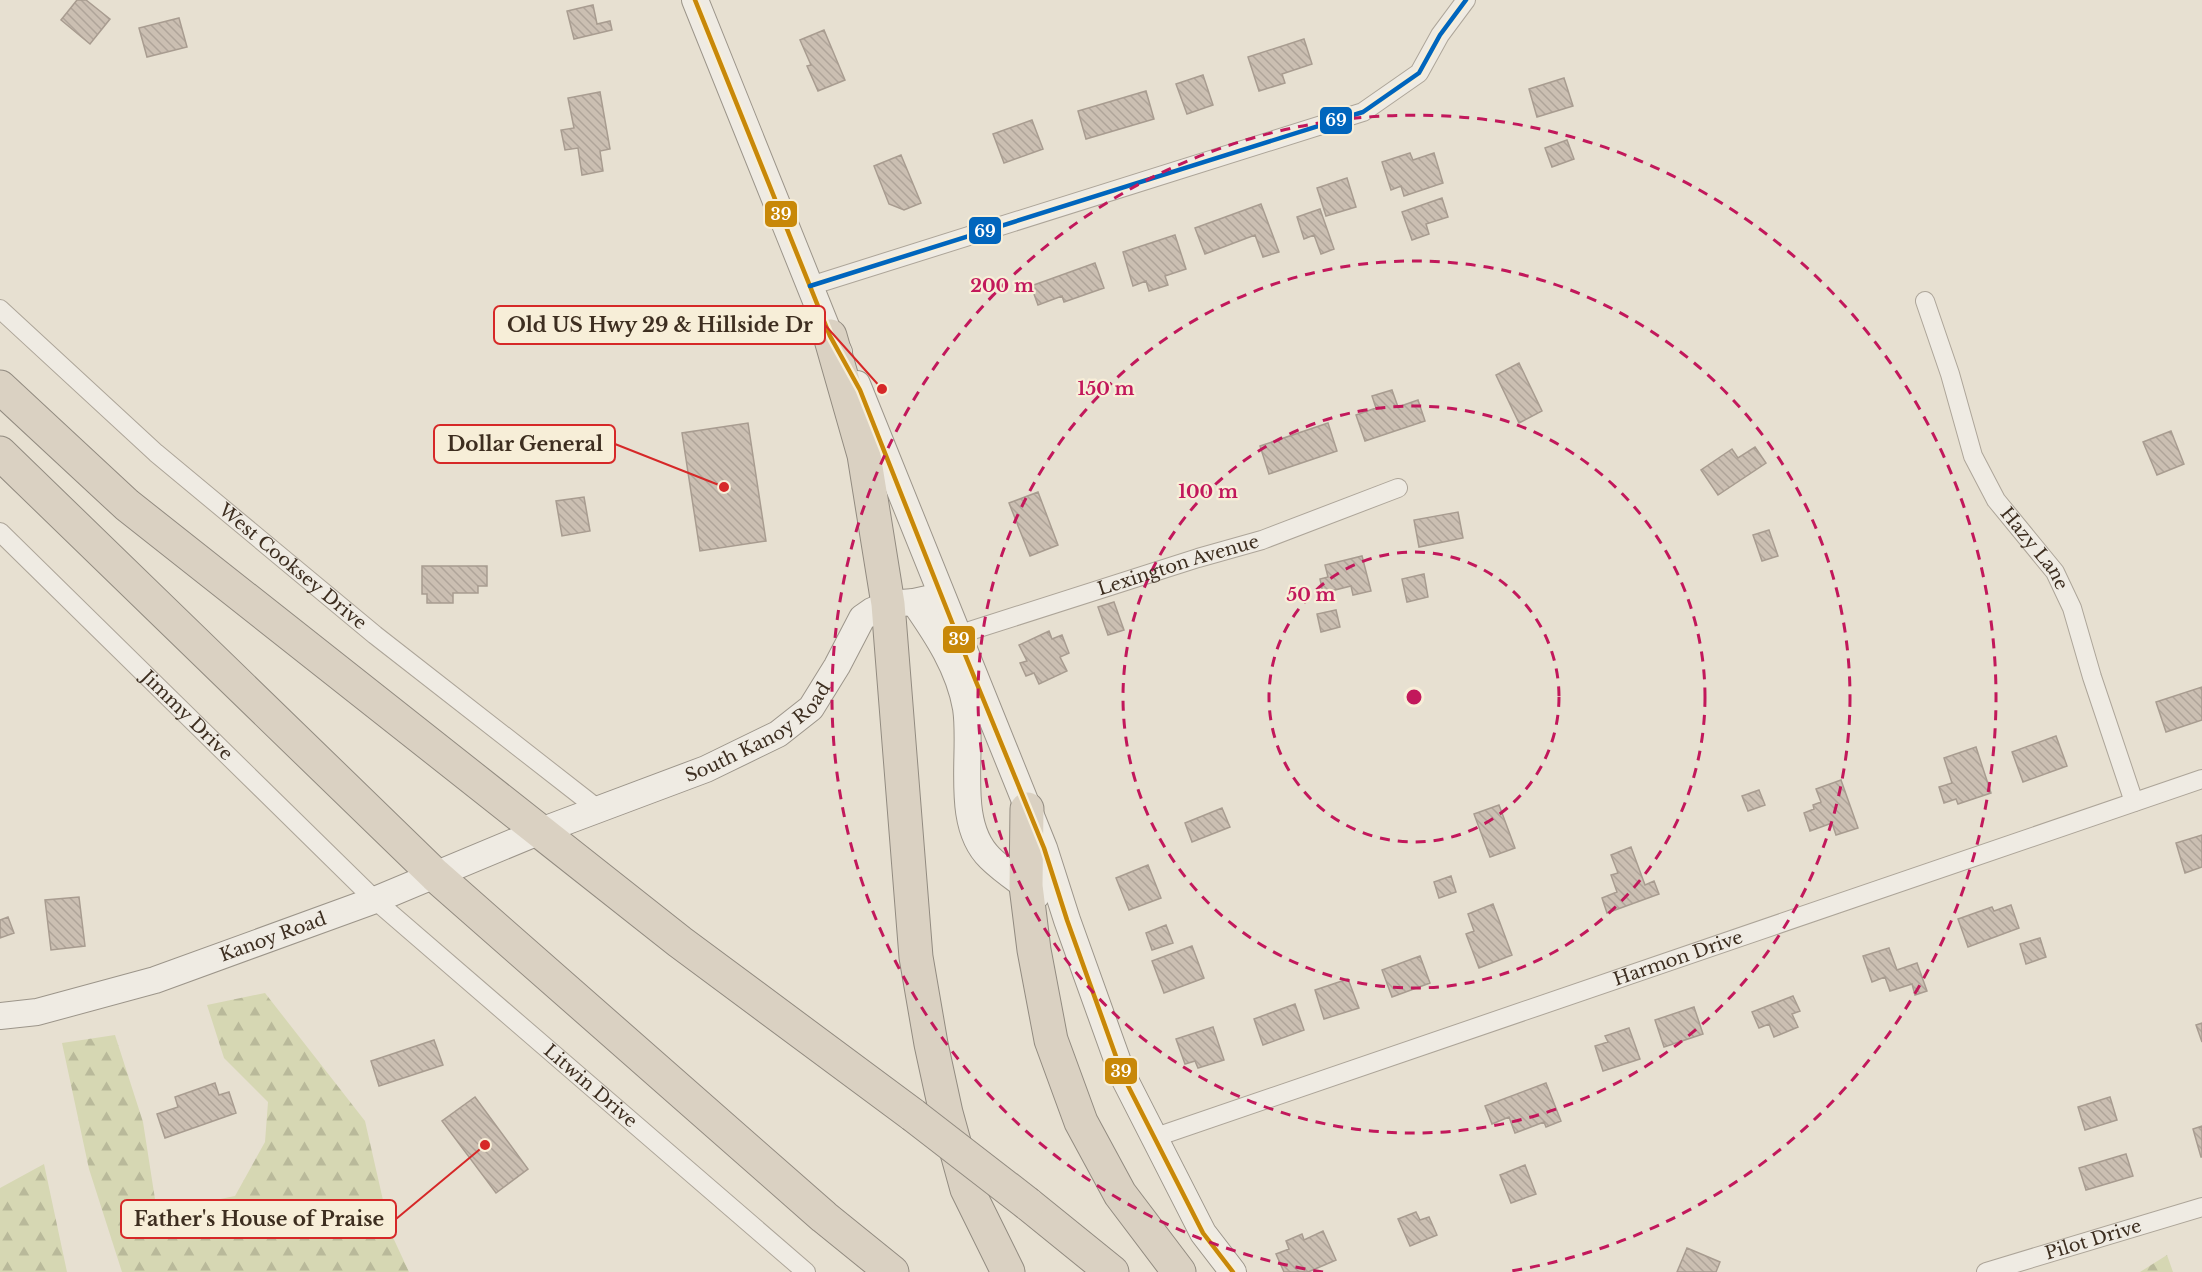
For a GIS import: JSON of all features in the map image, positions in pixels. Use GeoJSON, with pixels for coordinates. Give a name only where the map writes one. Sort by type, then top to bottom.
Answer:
{"type":"FeatureCollection","features":[{"type":"Feature","properties":{"kind":"highway"},"geometry":{"type":"LineString","coordinates":[[830,336],[864,455],[901,603],[905,830],[916,957],[931,1044],[946,1113],[967,1189],[1008,1272]]}},
{"type":"Feature","properties":{"kind":"highway"},"geometry":{"type":"LineString","coordinates":[[0,387],[127,505],[538,832],[680,942],[913,1115],[1112,1272]]}},
{"type":"Feature","properties":{"kind":"highway"},"geometry":{"type":"LineString","coordinates":[[0,453],[435,875],[806,1202],[892,1272]]}},
{"type":"Feature","properties":{"kind":"highway"},"geometry":{"type":"LineString","coordinates":[[1027,809],[1026,886],[1034,950],[1051,1040],[1081,1122],[1120,1194],[1179,1272]]}},
{"type":"Feature","properties":{"kind":"street"},"geometry":{"type":"LineString","coordinates":[[695,0],[830,336],[860,390],[1044,848],[1067,920],[1123,1076],[1203,1233],[1233,1272]]}},
{"type":"Feature","properties":{"kind":"street"},"geometry":{"type":"LineString","coordinates":[[810,286],[1363,112],[1419,73],[1440,35],[1466,0]]}},
{"type":"Feature","properties":{"kind":"street","name":"Hazy Lane"},"geometry":{"type":"LineString","coordinates":[[1925,301],[1950,374],[1973,456],[1996,500],[2055,572],[2072,608],[2092,677],[2134,802]]}},
{"type":"Feature","properties":{"kind":"street","name":"West Cooksey Drive"},"geometry":{"type":"LineString","coordinates":[[0,309],[183,476],[375,635],[598,808]]}},
{"type":"Feature","properties":{"kind":"street","name":"Lexington Avenue"},"geometry":{"type":"LineString","coordinates":[[957,636],[1198,558],[1262,540],[1398,488]]}},
{"type":"Feature","properties":{"kind":"street","name":"Jimmy Drive"},"geometry":{"type":"LineString","coordinates":[[0,532],[375,900]]}},
{"type":"Feature","properties":{"kind":"street","name":"South Kanoy Road"},"geometry":{"type":"LineString","coordinates":[[538,832],[706,769],[778,734],[811,708],[837,666],[862,618],[872,610],[941,596]]}},
{"type":"Feature","properties":{"kind":"street"},"geometry":{"type":"LineString","coordinates":[[901,603],[946,651],[958,680],[966,709],[968,803],[973,829],[989,857],[1067,920]]}},
{"type":"Feature","properties":{"kind":"street","name":"Harmon Drive"},"geometry":{"type":"LineString","coordinates":[[1153,1138],[2202,779]]}},
{"type":"Feature","properties":{"kind":"street","name":"Kanoy Road"},"geometry":{"type":"LineString","coordinates":[[0,1016],[37,1012],[155,980],[375,900],[538,832]]}},
{"type":"Feature","properties":{"kind":"street","name":"Litwin Drive"},"geometry":{"type":"LineString","coordinates":[[375,900],[806,1272]]}},
{"type":"Feature","properties":{"kind":"street","name":"Pilot Drive"},"geometry":{"type":"LineString","coordinates":[[1986,1272],[2202,1208]]}},
{"type":"Feature","properties":{"kind":"green space"},"geometry":{"type":"Polygon","coordinates":[[[265,993],[365,1121],[390,1231],[409,1272],[122,1272],[89,1169],[62,1043],[115,1035],[143,1122],[157,1212],[235,1196],[265,1142],[268,1102],[224,1058],[207,1005],[265,993]]]}},
{"type":"Feature","properties":{"kind":"green space"},"geometry":{"type":"Polygon","coordinates":[[[44,1164],[67,1272],[0,1272],[0,1188],[44,1164]]]}},
{"type":"Feature","properties":{"kind":"green space"},"geometry":{"type":"Polygon","coordinates":[[[2167,1255],[2173,1272],[2140,1272],[2167,1255]]]}},
{"type":"Feature","properties":{"kind":"building"},"geometry":{"type":"Polygon","coordinates":[[[77,0],[86,0],[110,19],[90,44],[61,20],[77,0]]]}},
{"type":"Feature","properties":{"kind":"building"},"geometry":{"type":"Polygon","coordinates":[[[593,5],[597,24],[610,21],[612,30],[574,39],[567,11],[593,5]]]}},
{"type":"Feature","properties":{"kind":"building"},"geometry":{"type":"Polygon","coordinates":[[[179,18],[187,47],[147,57],[139,28],[179,18]]]}},
{"type":"Feature","properties":{"kind":"building"},"geometry":{"type":"Polygon","coordinates":[[[824,30],[845,80],[818,91],[807,66],[811,65],[800,40],[824,30]]]}},
{"type":"Feature","properties":{"kind":"building"},"geometry":{"type":"Polygon","coordinates":[[[1304,39],[1312,64],[1282,74],[1285,83],[1259,91],[1248,57],[1304,39]]]}},
{"type":"Feature","properties":{"kind":"building"},"geometry":{"type":"Polygon","coordinates":[[[1203,75],[1213,105],[1187,114],[1176,84],[1203,75]]]}},
{"type":"Feature","properties":{"kind":"building"},"geometry":{"type":"Polygon","coordinates":[[[1564,78],[1573,106],[1537,117],[1529,89],[1564,78]]]}},
{"type":"Feature","properties":{"kind":"building"},"geometry":{"type":"Polygon","coordinates":[[[1146,91],[1154,119],[1086,139],[1078,111],[1146,91]]]}},
{"type":"Feature","properties":{"kind":"building"},"geometry":{"type":"Polygon","coordinates":[[[600,92],[610,149],[600,151],[603,171],[582,175],[578,148],[565,150],[561,130],[574,128],[568,98],[600,92]]]}},
{"type":"Feature","properties":{"kind":"building"},"geometry":{"type":"Polygon","coordinates":[[[1032,120],[1043,149],[1004,163],[993,134],[1032,120]]]}},
{"type":"Feature","properties":{"kind":"building"},"geometry":{"type":"Polygon","coordinates":[[[1567,140],[1574,159],[1552,167],[1545,148],[1567,140]]]}},
{"type":"Feature","properties":{"kind":"building"},"geometry":{"type":"Polygon","coordinates":[[[1410,153],[1413,160],[1434,153],[1443,183],[1404,196],[1401,186],[1391,190],[1382,162],[1410,153]]]}},
{"type":"Feature","properties":{"kind":"building"},"geometry":{"type":"Polygon","coordinates":[[[901,155],[921,203],[904,210],[889,204],[874,166],[901,155]]]}},
{"type":"Feature","properties":{"kind":"building"},"geometry":{"type":"Polygon","coordinates":[[[1347,178],[1356,207],[1326,216],[1317,188],[1347,178]]]}},
{"type":"Feature","properties":{"kind":"building"},"geometry":{"type":"Polygon","coordinates":[[[1442,198],[1448,217],[1426,224],[1429,234],[1412,240],[1402,212],[1442,198]]]}},
{"type":"Feature","properties":{"kind":"building"},"geometry":{"type":"Polygon","coordinates":[[[1261,204],[1279,252],[1263,257],[1255,235],[1205,254],[1195,228],[1261,204]]]}},
{"type":"Feature","properties":{"kind":"building"},"geometry":{"type":"Polygon","coordinates":[[[1320,209],[1334,249],[1321,254],[1314,235],[1304,239],[1297,217],[1320,209]]]}},
{"type":"Feature","properties":{"kind":"building"},"geometry":{"type":"Polygon","coordinates":[[[1175,235],[1186,269],[1165,276],[1168,285],[1149,291],[1146,281],[1133,286],[1123,252],[1175,235]]]}},
{"type":"Feature","properties":{"kind":"building"},"geometry":{"type":"Polygon","coordinates":[[[1095,263],[1104,288],[1064,302],[1062,296],[1038,305],[1031,286],[1095,263]]]}},
{"type":"Feature","properties":{"kind":"building"},"geometry":{"type":"Polygon","coordinates":[[[1519,363],[1542,411],[1519,423],[1496,375],[1519,363]]]}},
{"type":"Feature","properties":{"kind":"building"},"geometry":{"type":"Polygon","coordinates":[[[1392,390],[1398,407],[1418,400],[1425,421],[1365,441],[1356,415],[1376,408],[1372,396],[1392,390]]]}},
{"type":"Feature","properties":{"kind":"building"},"geometry":{"type":"Polygon","coordinates":[[[748,423],[766,541],[700,551],[682,433],[748,423]]]}},
{"type":"Feature","properties":{"kind":"building"},"geometry":{"type":"Polygon","coordinates":[[[1328,423],[1337,451],[1269,474],[1260,446],[1328,423]]]}},
{"type":"Feature","properties":{"kind":"building"},"geometry":{"type":"Polygon","coordinates":[[[2171,431],[2184,464],[2157,475],[2143,442],[2171,431]]]}},
{"type":"Feature","properties":{"kind":"building"},"geometry":{"type":"Polygon","coordinates":[[[1755,447],[1766,463],[1718,495],[1701,470],[1732,449],[1738,458],[1755,447]]]}},
{"type":"Feature","properties":{"kind":"building"},"geometry":{"type":"Polygon","coordinates":[[[1038,492],[1058,545],[1030,556],[1009,503],[1038,492]]]}},
{"type":"Feature","properties":{"kind":"building"},"geometry":{"type":"Polygon","coordinates":[[[584,497],[590,531],[562,536],[556,501],[584,497]]]}},
{"type":"Feature","properties":{"kind":"building"},"geometry":{"type":"Polygon","coordinates":[[[1458,512],[1463,538],[1419,547],[1414,520],[1458,512]]]}},
{"type":"Feature","properties":{"kind":"building"},"geometry":{"type":"Polygon","coordinates":[[[1769,530],[1778,556],[1762,561],[1753,535],[1769,530]]]}},
{"type":"Feature","properties":{"kind":"building"},"geometry":{"type":"Polygon","coordinates":[[[1362,556],[1371,591],[1353,595],[1351,586],[1323,593],[1320,579],[1328,577],[1325,565],[1362,556]]]}},
{"type":"Feature","properties":{"kind":"building"},"geometry":{"type":"Polygon","coordinates":[[[422,566],[487,566],[487,586],[478,586],[478,593],[453,593],[453,603],[427,603],[427,594],[422,594],[422,566]]]}},
{"type":"Feature","properties":{"kind":"building"},"geometry":{"type":"Polygon","coordinates":[[[1424,574],[1428,597],[1407,602],[1402,579],[1424,574]]]}},
{"type":"Feature","properties":{"kind":"building"},"geometry":{"type":"Polygon","coordinates":[[[1114,602],[1124,630],[1108,635],[1098,607],[1114,602]]]}},
{"type":"Feature","properties":{"kind":"building"},"geometry":{"type":"Polygon","coordinates":[[[1336,610],[1340,627],[1321,632],[1317,614],[1336,610]]]}},
{"type":"Feature","properties":{"kind":"building"},"geometry":{"type":"Polygon","coordinates":[[[1049,631],[1052,639],[1062,635],[1069,653],[1060,657],[1067,671],[1039,684],[1034,673],[1026,676],[1020,663],[1027,661],[1019,645],[1049,631]]]}},
{"type":"Feature","properties":{"kind":"building"},"geometry":{"type":"Polygon","coordinates":[[[2202,687],[2202,720],[2166,732],[2156,702],[2202,687]]]}},
{"type":"Feature","properties":{"kind":"building"},"geometry":{"type":"Polygon","coordinates":[[[2056,736],[2067,766],[2023,782],[2012,752],[2056,736]]]}},
{"type":"Feature","properties":{"kind":"building"},"geometry":{"type":"Polygon","coordinates":[[[1976,747],[1991,793],[1958,804],[1956,799],[1944,803],[1939,787],[1952,783],[1944,758],[1976,747]]]}},
{"type":"Feature","properties":{"kind":"building"},"geometry":{"type":"Polygon","coordinates":[[[1841,780],[1858,828],[1836,835],[1832,823],[1810,831],[1804,813],[1814,809],[1813,805],[1821,802],[1816,789],[1841,780]]]}},
{"type":"Feature","properties":{"kind":"building"},"geometry":{"type":"Polygon","coordinates":[[[1759,790],[1765,805],[1748,811],[1742,796],[1759,790]]]}},
{"type":"Feature","properties":{"kind":"building"},"geometry":{"type":"Polygon","coordinates":[[[1499,805],[1515,848],[1490,857],[1474,814],[1499,805]]]}},
{"type":"Feature","properties":{"kind":"building"},"geometry":{"type":"Polygon","coordinates":[[[1222,808],[1230,827],[1192,842],[1185,823],[1222,808]]]}},
{"type":"Feature","properties":{"kind":"building"},"geometry":{"type":"Polygon","coordinates":[[[2202,835],[2202,867],[2185,873],[2176,843],[2202,835]]]}},
{"type":"Feature","properties":{"kind":"building"},"geometry":{"type":"Polygon","coordinates":[[[1631,847],[1645,885],[1654,881],[1659,894],[1607,913],[1602,898],[1617,892],[1611,875],[1618,873],[1611,855],[1631,847]]]}},
{"type":"Feature","properties":{"kind":"building"},"geometry":{"type":"Polygon","coordinates":[[[1148,865],[1161,898],[1129,910],[1116,878],[1148,865]]]}},
{"type":"Feature","properties":{"kind":"building"},"geometry":{"type":"Polygon","coordinates":[[[1451,876],[1456,892],[1439,898],[1434,882],[1451,876]]]}},
{"type":"Feature","properties":{"kind":"building"},"geometry":{"type":"Polygon","coordinates":[[[79,897],[85,946],[51,950],[45,900],[79,897]]]}},
{"type":"Feature","properties":{"kind":"building"},"geometry":{"type":"Polygon","coordinates":[[[1493,904],[1512,955],[1479,968],[1466,934],[1474,931],[1468,914],[1493,904]]]}},
{"type":"Feature","properties":{"kind":"building"},"geometry":{"type":"Polygon","coordinates":[[[2011,905],[2019,928],[1968,947],[1958,919],[1992,907],[1994,911],[2011,905]]]}},
{"type":"Feature","properties":{"kind":"building"},"geometry":{"type":"Polygon","coordinates":[[[8,917],[14,933],[0,938],[0,920],[8,917]]]}},
{"type":"Feature","properties":{"kind":"building"},"geometry":{"type":"Polygon","coordinates":[[[1166,925],[1173,943],[1152,950],[1146,933],[1166,925]]]}},
{"type":"Feature","properties":{"kind":"building"},"geometry":{"type":"Polygon","coordinates":[[[2040,938],[2046,957],[2026,964],[2020,944],[2040,938]]]}},
{"type":"Feature","properties":{"kind":"building"},"geometry":{"type":"Polygon","coordinates":[[[1192,946],[1204,978],[1164,993],[1152,961],[1192,946]]]}},
{"type":"Feature","properties":{"kind":"building"},"geometry":{"type":"Polygon","coordinates":[[[1889,948],[1897,970],[1917,963],[1927,991],[1915,995],[1912,984],[1890,991],[1885,977],[1872,982],[1863,956],[1889,948]]]}},
{"type":"Feature","properties":{"kind":"building"},"geometry":{"type":"Polygon","coordinates":[[[1420,956],[1430,983],[1392,997],[1382,970],[1420,956]]]}},
{"type":"Feature","properties":{"kind":"building"},"geometry":{"type":"Polygon","coordinates":[[[1348,979],[1359,1008],[1324,1019],[1315,990],[1348,979]]]}},
{"type":"Feature","properties":{"kind":"building"},"geometry":{"type":"Polygon","coordinates":[[[1793,996],[1800,1011],[1792,1014],[1798,1027],[1774,1037],[1769,1024],[1759,1028],[1752,1012],[1793,996]]]}},
{"type":"Feature","properties":{"kind":"building"},"geometry":{"type":"Polygon","coordinates":[[[1295,1004],[1304,1030],[1263,1045],[1254,1019],[1295,1004]]]}},
{"type":"Feature","properties":{"kind":"building"},"geometry":{"type":"Polygon","coordinates":[[[1694,1007],[1703,1034],[1664,1047],[1655,1020],[1694,1007]]]}},
{"type":"Feature","properties":{"kind":"building"},"geometry":{"type":"Polygon","coordinates":[[[2202,1023],[2202,1042],[2196,1025],[2202,1023]]]}},
{"type":"Feature","properties":{"kind":"building"},"geometry":{"type":"Polygon","coordinates":[[[1213,1027],[1224,1060],[1198,1068],[1195,1061],[1185,1064],[1176,1039],[1213,1027]]]}},
{"type":"Feature","properties":{"kind":"building"},"geometry":{"type":"Polygon","coordinates":[[[1629,1028],[1640,1059],[1603,1071],[1595,1046],[1608,1042],[1605,1036],[1629,1028]]]}},
{"type":"Feature","properties":{"kind":"building"},"geometry":{"type":"Polygon","coordinates":[[[434,1040],[443,1065],[379,1086],[371,1061],[434,1040]]]}},
{"type":"Feature","properties":{"kind":"building"},"geometry":{"type":"Polygon","coordinates":[[[215,1083],[219,1095],[229,1092],[236,1113],[165,1138],[157,1114],[178,1107],[175,1097],[215,1083]]]}},
{"type":"Feature","properties":{"kind":"building"},"geometry":{"type":"Polygon","coordinates":[[[1546,1083],[1561,1121],[1546,1127],[1544,1122],[1515,1133],[1509,1117],[1492,1124],[1485,1106],[1546,1083]]]}},
{"type":"Feature","properties":{"kind":"building"},"geometry":{"type":"Polygon","coordinates":[[[475,1097],[528,1169],[496,1193],[442,1121],[475,1097]]]}},
{"type":"Feature","properties":{"kind":"building"},"geometry":{"type":"Polygon","coordinates":[[[2110,1097],[2117,1120],[2085,1130],[2078,1107],[2110,1097]]]}},
{"type":"Feature","properties":{"kind":"building"},"geometry":{"type":"Polygon","coordinates":[[[2202,1126],[2202,1157],[2201,1157],[2193,1129],[2202,1126]]]}},
{"type":"Feature","properties":{"kind":"building"},"geometry":{"type":"Polygon","coordinates":[[[2126,1154],[2133,1176],[2086,1190],[2079,1168],[2126,1154]]]}},
{"type":"Feature","properties":{"kind":"building"},"geometry":{"type":"Polygon","coordinates":[[[1525,1165],[1536,1194],[1511,1203],[1500,1175],[1525,1165]]]}},
{"type":"Feature","properties":{"kind":"building"},"geometry":{"type":"Polygon","coordinates":[[[1416,1212],[1420,1220],[1429,1217],[1437,1235],[1410,1246],[1398,1219],[1416,1212]]]}},
{"type":"Feature","properties":{"kind":"building"},"geometry":{"type":"Polygon","coordinates":[[[1323,1231],[1336,1260],[1308,1272],[1284,1272],[1276,1254],[1289,1249],[1286,1241],[1302,1234],[1304,1240],[1323,1231]]]}},
{"type":"Feature","properties":{"kind":"building"},"geometry":{"type":"Polygon","coordinates":[[[1687,1248],[1720,1262],[1716,1272],[1677,1272],[1687,1248]]]}},
{"type":"Feature","properties":{"kind":"transit line","name":"39"},"geometry":{"type":"LineString","coordinates":[[695,0],[830,336],[860,390],[1044,848],[1067,920],[1123,1076],[1203,1233],[1233,1272]]}},
{"type":"Feature","properties":{"kind":"transit line","name":"69"},"geometry":{"type":"LineString","coordinates":[[810,286],[1363,112],[1419,73],[1440,35],[1466,0]]}},
{"type":"Feature","properties":{"kind":"place","name":"Old US Hwy 29 & Hillside Dr"},"geometry":{"type":"Point","coordinates":[882,389]}},
{"type":"Feature","properties":{"kind":"place","name":"Dollar General"},"geometry":{"type":"Point","coordinates":[724,487]}},
{"type":"Feature","properties":{"kind":"place","name":"Father's House of Praise"},"geometry":{"type":"Point","coordinates":[485,1145]}}]}
